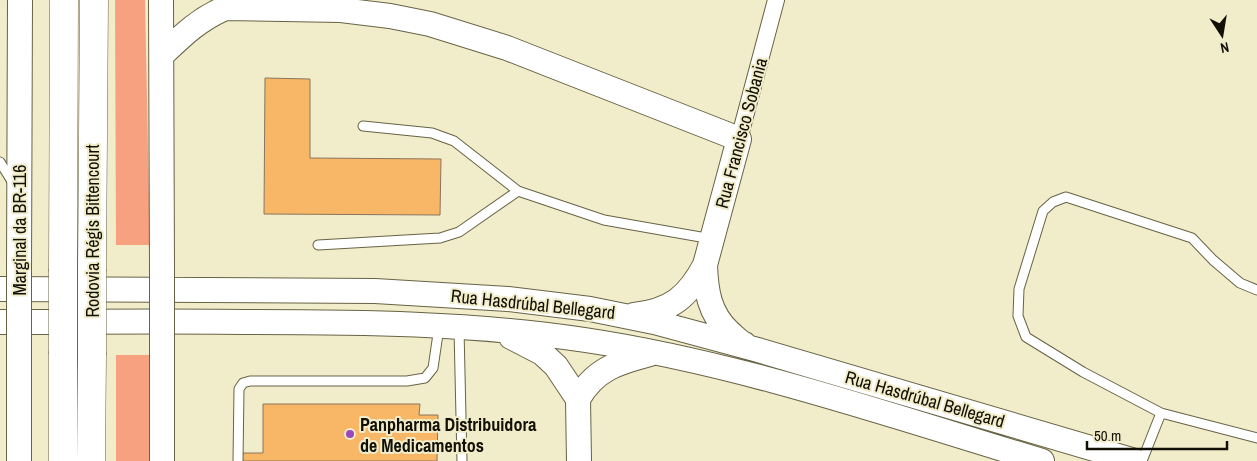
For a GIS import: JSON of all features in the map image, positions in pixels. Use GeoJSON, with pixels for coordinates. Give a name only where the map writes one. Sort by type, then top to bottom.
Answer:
{"type":"FeatureCollection","features":[{"type":"Feature","properties":{"kind":"highway","name":"Rodovia Régis Bittencourt"},"geometry":{"type":"LineString","coordinates":[[62,461],[64,0]]}},
{"type":"Feature","properties":{"kind":"highway","name":"Rodovia Régis Bittencourt"},"geometry":{"type":"LineString","coordinates":[[91,461],[94,0]]}},
{"type":"Feature","properties":{"kind":"street","name":"Marginal da BR-116"},"geometry":{"type":"LineString","coordinates":[[19,461],[20,0]]}},
{"type":"Feature","properties":{"kind":"street"},"geometry":{"type":"LineString","coordinates":[[161,0],[162,461]]}},
{"type":"Feature","properties":{"kind":"street","name":"Rua Francisco Sobania"},"geometry":{"type":"LineString","coordinates":[[628,316],[651,313],[668,307],[685,295],[695,284],[706,265],[776,0]]}},
{"type":"Feature","properties":{"kind":"street"},"geometry":{"type":"LineString","coordinates":[[162,55],[192,26],[208,15],[217,4],[341,10],[390,16],[430,24],[507,48],[739,139]]}},
{"type":"Feature","properties":{"kind":"street","name":"Rua Francisco Sobania"},"geometry":{"type":"LineString","coordinates":[[706,265],[706,288],[711,308],[723,326],[739,342],[758,350]]}},
{"type":"Feature","properties":{"kind":"street","name":"Rua Hasdrúbal Bellegard"},"geometry":{"type":"LineString","coordinates":[[0,288],[375,291],[471,296],[552,303],[628,316],[758,350],[1135,461]]}},
{"type":"Feature","properties":{"kind":"street","name":"Rua Hasdrúbal Bellegard"},"geometry":{"type":"LineString","coordinates":[[0,322],[344,322],[449,325],[585,340],[656,353],[770,380],[1042,461]]}},
{"type":"Feature","properties":{"kind":"street"},"geometry":{"type":"LineString","coordinates":[[493,329],[524,342],[542,353],[556,366],[578,399]]}},
{"type":"Feature","properties":{"kind":"street"},"geometry":{"type":"LineString","coordinates":[[579,461],[578,399],[585,387],[598,374],[613,365],[656,353]]}},
{"type":"Feature","properties":{"kind":"lane"},"geometry":{"type":"LineString","coordinates":[[363,126],[432,133],[454,141],[518,191],[604,220],[713,239]]}},
{"type":"Feature","properties":{"kind":"lane"},"geometry":{"type":"LineString","coordinates":[[0,162],[19,193]]}},
{"type":"Feature","properties":{"kind":"lane"},"geometry":{"type":"LineString","coordinates":[[318,245],[440,238],[459,232],[518,191]]}},
{"type":"Feature","properties":{"kind":"lane"},"geometry":{"type":"LineString","coordinates":[[1257,290],[1240,283],[1213,260],[1192,238],[1066,198],[1053,202],[1044,211],[1020,289],[1018,316],[1026,337],[1083,372],[1161,413],[1257,438]]}},
{"type":"Feature","properties":{"kind":"lane"},"geometry":{"type":"LineString","coordinates":[[238,461],[240,389],[243,383],[250,381],[408,381],[425,378],[433,368],[449,325]]}},
{"type":"Feature","properties":{"kind":"lane"},"geometry":{"type":"LineString","coordinates":[[449,325],[462,461]]}},
{"type":"Feature","properties":{"kind":"lane"},"geometry":{"type":"LineString","coordinates":[[1142,461],[1161,413]]}},
{"type":"Feature","properties":{"kind":"shaded area"},"geometry":{"type":"Polygon","coordinates":[[[115,0],[145,0],[150,245],[116,245],[115,0]]]}},
{"type":"Feature","properties":{"kind":"shaded area"},"geometry":{"type":"Polygon","coordinates":[[[116,355],[151,355],[151,461],[116,461],[116,355]]]}},
{"type":"Feature","properties":{"kind":"building"},"geometry":{"type":"Polygon","coordinates":[[[265,78],[310,79],[310,158],[441,159],[440,215],[264,214],[265,78]]]}},
{"type":"Feature","properties":{"kind":"building","name":"Panpharma Distribuidora de Medicamentos"},"geometry":{"type":"Polygon","coordinates":[[[263,404],[420,404],[419,415],[438,415],[437,461],[240,461],[240,453],[263,453],[263,404]]]}},
{"type":"Feature","properties":{"kind":"place","name":"Panpharma Distribuidora de Medicamentos"},"geometry":{"type":"Point","coordinates":[350,434]}}]}
